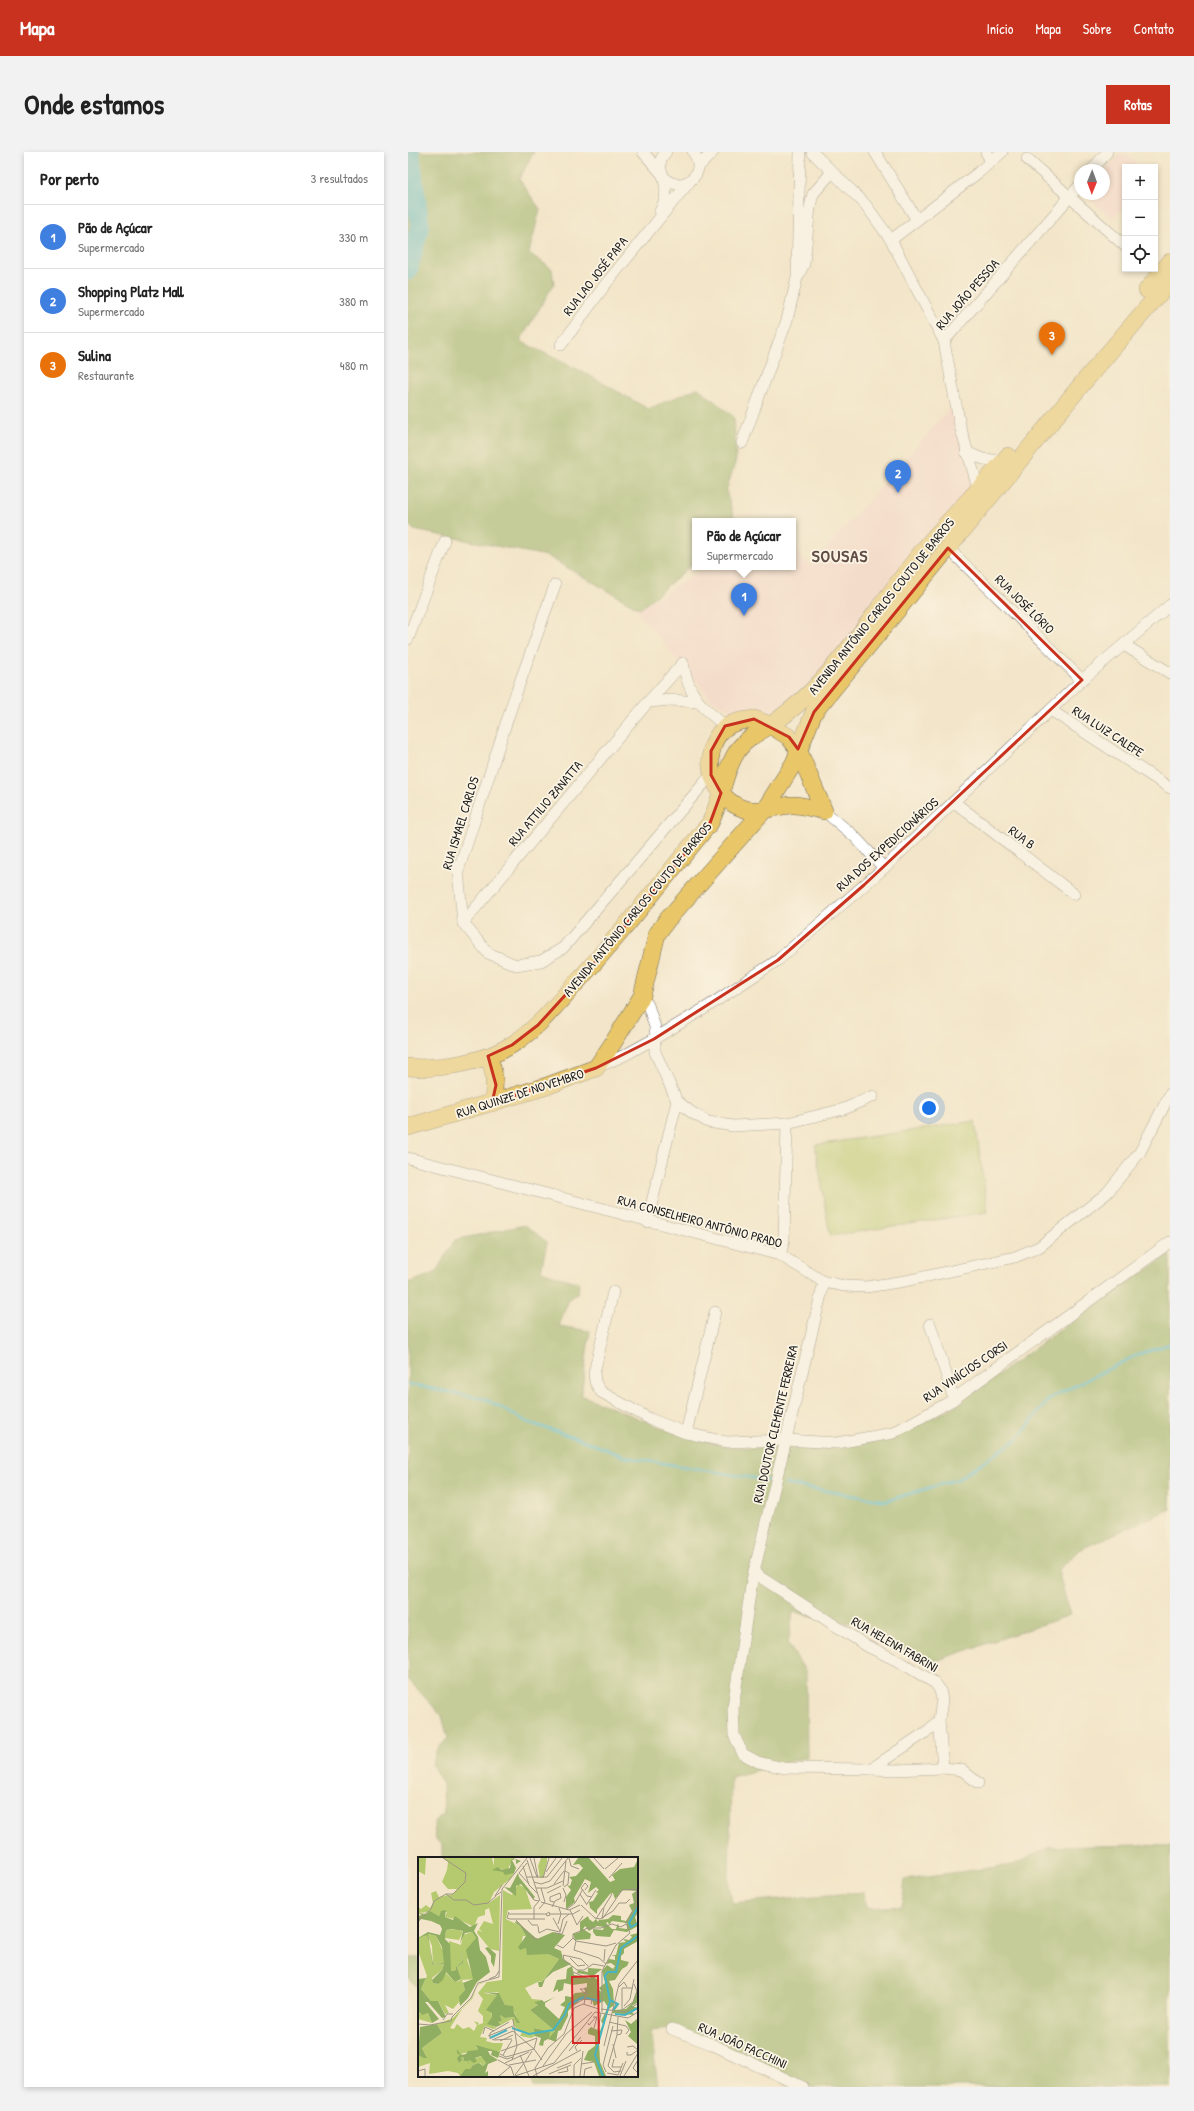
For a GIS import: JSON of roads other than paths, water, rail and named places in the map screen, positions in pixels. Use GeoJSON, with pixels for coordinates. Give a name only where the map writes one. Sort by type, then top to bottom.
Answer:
{"type":"FeatureCollection","features":[{"type":"Feature","properties":{"kind":"main road","name":"AVENIDA ANTÔNIO CARLOS COUTO DE BARROS"},"geometry":{"type":"LineString","coordinates":[[642,996],[657,934],[667,920],[765,809],[788,775],[814,712],[1077,390],[1164,279],[1170,262]]}},
{"type":"Feature","properties":{"kind":"main road","name":"AVENIDA ANTÔNIO CARLOS COUTO DE BARROS"},"geometry":{"type":"LineString","coordinates":[[408,1067],[425,1069],[457,1064],[488,1056],[512,1045],[538,1025],[591,967],[710,823],[717,809],[728,770],[739,750],[754,734],[770,725],[801,702],[826,676],[931,541],[979,491],[1164,279]]}},
{"type":"Feature","properties":{"kind":"main road"},"geometry":{"type":"LineString","coordinates":[[754,719],[770,725],[790,737],[798,749],[824,811],[793,804],[749,810],[736,805],[721,793],[711,774],[711,751],[724,726],[737,721],[754,719]]}},
{"type":"Feature","properties":{"kind":"main road","name":"RUA QUINZE DE NOVEMBRO"},"geometry":{"type":"LineString","coordinates":[[408,1127],[544,1087],[596,1068],[642,996]]}},
{"type":"Feature","properties":{"kind":"main road"},"geometry":{"type":"LineString","coordinates":[[488,1056],[493,1068],[496,1085],[492,1102]]}},
{"type":"Feature","properties":{"kind":"street"},"geometry":{"type":"LineString","coordinates":[[643,152],[662,175],[670,182],[680,184],[690,182]]}},
{"type":"Feature","properties":{"kind":"street","name":"RUA LAO JOSÉ PAPA"},"geometry":{"type":"LineString","coordinates":[[653,225],[666,198],[667,190],[660,167],[661,160],[666,152]]}},
{"type":"Feature","properties":{"kind":"street"},"geometry":{"type":"LineString","coordinates":[[693,152],[697,158],[699,166]]}},
{"type":"Feature","properties":{"kind":"street","name":"RUA LAO JOSÉ PAPA"},"geometry":{"type":"LineString","coordinates":[[561,345],[605,285],[653,225],[696,175],[699,166],[713,152]]}},
{"type":"Feature","properties":{"kind":"street"},"geometry":{"type":"LineString","coordinates":[[797,278],[796,264],[798,243],[800,152]]}},
{"type":"Feature","properties":{"kind":"street"},"geometry":{"type":"LineString","coordinates":[[812,152],[865,204],[890,240],[944,341]]}},
{"type":"Feature","properties":{"kind":"street"},"geometry":{"type":"LineString","coordinates":[[875,152],[916,220]]}},
{"type":"Feature","properties":{"kind":"street"},"geometry":{"type":"LineString","coordinates":[[890,240],[916,220],[989,157],[1002,152]]}},
{"type":"Feature","properties":{"kind":"street"},"geometry":{"type":"LineString","coordinates":[[1097,164],[1107,152]]}},
{"type":"Feature","properties":{"kind":"street"},"geometry":{"type":"LineString","coordinates":[[1027,160],[1122,243]]}},
{"type":"Feature","properties":{"kind":"street"},"geometry":{"type":"LineString","coordinates":[[742,443],[787,320],[797,278],[804,264],[810,207],[813,194],[832,172]]}},
{"type":"Feature","properties":{"kind":"street","name":"RUA JOÃO PESSOA"},"geometry":{"type":"LineString","coordinates":[[979,491],[966,452],[944,341],[1074,192]]}},
{"type":"Feature","properties":{"kind":"street"},"geometry":{"type":"LineString","coordinates":[[966,452],[983,459],[1004,461]]}},
{"type":"Feature","properties":{"kind":"street"},"geometry":{"type":"LineString","coordinates":[[408,639],[445,541]]}},
{"type":"Feature","properties":{"kind":"street","name":"RUA JOSÉ LÓRIO"},"geometry":{"type":"LineString","coordinates":[[948,548],[1082,680]]}},
{"type":"Feature","properties":{"kind":"street","name":"RUA ISMAEL CARLOS"},"geometry":{"type":"LineString","coordinates":[[463,923],[460,907],[458,871],[515,696],[555,585]]}},
{"type":"Feature","properties":{"kind":"street","name":"RUA DOS EXPEDICIONÁRIOS"},"geometry":{"type":"LineString","coordinates":[[596,1068],[625,1055],[654,1039],[707,1007],[778,960],[884,868],[954,802],[983,772],[1052,711],[1082,680],[1170,605]]}},
{"type":"Feature","properties":{"kind":"street"},"geometry":{"type":"LineString","coordinates":[[1124,645],[1170,673]]}},
{"type":"Feature","properties":{"kind":"street","name":"RUA ATTILIO ZANATTA"},"geometry":{"type":"LineString","coordinates":[[463,923],[648,702],[683,664],[686,682],[697,702]]}},
{"type":"Feature","properties":{"kind":"street"},"geometry":{"type":"LineString","coordinates":[[648,702],[672,700],[697,702],[724,726]]}},
{"type":"Feature","properties":{"kind":"street","name":"RUA LUIZ CALEFE"},"geometry":{"type":"LineString","coordinates":[[1052,711],[1170,788]]}},
{"type":"Feature","properties":{"kind":"street"},"geometry":{"type":"LineString","coordinates":[[463,923],[488,953],[516,964],[541,961],[563,948],[711,774]]}},
{"type":"Feature","properties":{"kind":"street","name":"RUA B"},"geometry":{"type":"LineString","coordinates":[[954,802],[1074,894]]}},
{"type":"Feature","properties":{"kind":"street"},"geometry":{"type":"LineString","coordinates":[[824,811],[854,836],[884,868]]}},
{"type":"Feature","properties":{"kind":"street"},"geometry":{"type":"LineString","coordinates":[[642,996],[648,1005],[652,1016],[655,1052],[677,1101],[690,1112],[708,1122],[733,1126],[787,1123],[844,1109],[873,1096]]}},
{"type":"Feature","properties":{"kind":"street","name":"RUA CONSELHEIRO ANTÔNIO PRADO"},"geometry":{"type":"LineString","coordinates":[[408,1158],[647,1222],[780,1255],[824,1282],[844,1286],[866,1286],[905,1281],[1014,1257],[1039,1247],[1107,1194],[1140,1152],[1170,1094]]}},
{"type":"Feature","properties":{"kind":"street"},"geometry":{"type":"LineString","coordinates":[[647,1222],[677,1101]]}},
{"type":"Feature","properties":{"kind":"street"},"geometry":{"type":"LineString","coordinates":[[780,1255],[784,1240],[787,1123]]}},
{"type":"Feature","properties":{"kind":"street","name":"RUA VINÍCIOS CORSI"},"geometry":{"type":"LineString","coordinates":[[613,1292],[594,1374],[595,1382],[601,1392],[650,1419],[686,1433],[726,1442],[786,1440],[837,1443],[893,1433],[954,1399],[1170,1242]]}},
{"type":"Feature","properties":{"kind":"street","name":"RUA DOUTOR CLEMENTE FERREIRA"},"geometry":{"type":"LineString","coordinates":[[754,1573],[824,1282]]}},
{"type":"Feature","properties":{"kind":"street"},"geometry":{"type":"LineString","coordinates":[[686,1433],[715,1312]]}},
{"type":"Feature","properties":{"kind":"street"},"geometry":{"type":"LineString","coordinates":[[930,1324],[954,1399]]}},
{"type":"Feature","properties":{"kind":"street"},"geometry":{"type":"LineString","coordinates":[[754,1573],[733,1707],[734,1735],[743,1754],[758,1762],[784,1768],[902,1770],[943,1768],[962,1770],[978,1783]]}},
{"type":"Feature","properties":{"kind":"street","name":"RUA HELENA FABRINI"},"geometry":{"type":"LineString","coordinates":[[754,1573],[868,1646],[935,1682],[940,1690],[942,1700],[939,1720],[943,1768]]}},
{"type":"Feature","properties":{"kind":"street"},"geometry":{"type":"LineString","coordinates":[[871,1769],[930,1730],[939,1720]]}},
{"type":"Feature","properties":{"kind":"street","name":"RUA JOÃO FACCHINI"},"geometry":{"type":"LineString","coordinates":[[672,2029],[711,2044],[803,2087]]}},
{"type":"Feature","properties":{"kind":"waterway"},"geometry":{"type":"LineString","coordinates":[[408,271],[420,226],[410,152]]}},
{"type":"Feature","properties":{"kind":"waterway"},"geometry":{"type":"LineString","coordinates":[[785,1484],[886,1501],[958,1479],[1017,1439],[1050,1398],[1139,1354],[1170,1344]]}},
{"type":"Feature","properties":{"kind":"waterway"},"geometry":{"type":"LineString","coordinates":[[408,1384],[485,1399],[527,1422],[588,1442],[625,1457],[771,1481]]}},
{"type":"Feature","properties":{"kind":"place","name":"Sulina"},"geometry":{"type":"Point","coordinates":[1052,355]}},
{"type":"Feature","properties":{"kind":"place","name":"Shopping Platz Mall"},"geometry":{"type":"Point","coordinates":[898,493]}},
{"type":"Feature","properties":{"kind":"place","name":"Pão de Açúcar"},"geometry":{"type":"Point","coordinates":[744,616]}},
{"type":"Feature","properties":{"kind":"district","name":"SOUSAS"},"geometry":{"type":"Point","coordinates":[840,555]}}]}
